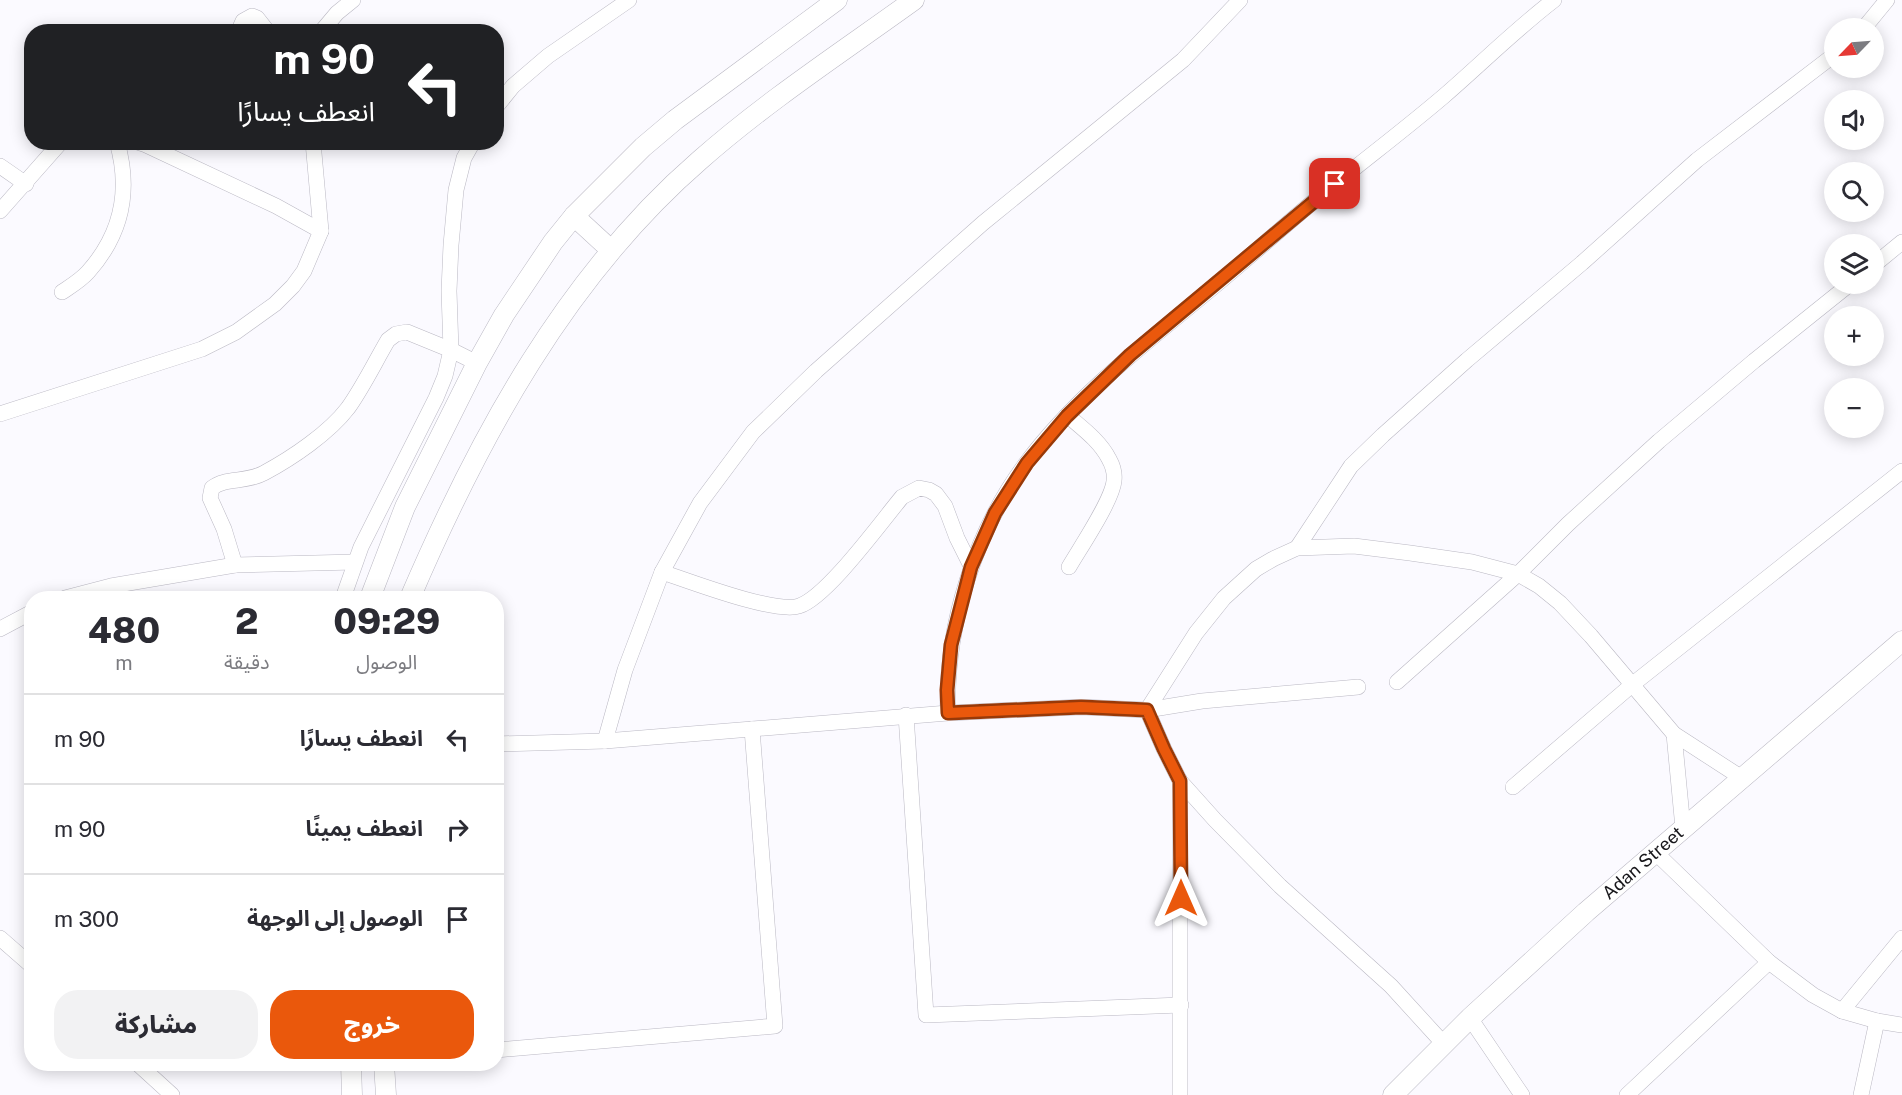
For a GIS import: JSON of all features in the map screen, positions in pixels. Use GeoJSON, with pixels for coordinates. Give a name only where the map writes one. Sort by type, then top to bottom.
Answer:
{"type":"FeatureCollection","features":[{"type":"Feature","properties":{"kind":"street"},"geometry":{"type":"LineString","coordinates":[[504,97],[513,86],[548,57],[629,0]]}},
{"type":"Feature","properties":{"kind":"street"},"geometry":{"type":"LineString","coordinates":[[373,591],[405,507],[477,363],[504,315],[553,242],[613,175],[675,120],[837,0]]}},
{"type":"Feature","properties":{"kind":"street"},"geometry":{"type":"LineString","coordinates":[[413,591],[448,513],[502,411],[562,314],[611,250],[665,192],[734,131],[914,0]]}},
{"type":"Feature","properties":{"kind":"street"},"geometry":{"type":"LineString","coordinates":[[605,741],[625,670],[662,572],[700,503],[753,432],[816,371],[983,223],[1183,60],[1240,0]]}},
{"type":"Feature","properties":{"kind":"street"},"geometry":{"type":"LineString","coordinates":[[948,713],[947,690],[951,645],[971,567],[995,513],[1027,463],[1067,416],[1130,355],[1443,97],[1554,0]]}},
{"type":"Feature","properties":{"kind":"street"},"geometry":{"type":"LineString","coordinates":[[1872,18],[1887,0]]}},
{"type":"Feature","properties":{"kind":"street"},"geometry":{"type":"LineString","coordinates":[[326,24],[349,1]]}},
{"type":"Feature","properties":{"kind":"street"},"geometry":{"type":"LineString","coordinates":[[242,24],[252,16],[262,24]]}},
{"type":"Feature","properties":{"kind":"street"},"geometry":{"type":"LineString","coordinates":[[1297,548],[1351,466],[1383,435],[1697,160],[1824,63]]}},
{"type":"Feature","properties":{"kind":"street"},"geometry":{"type":"LineString","coordinates":[[0,211],[54,150]]}},
{"type":"Feature","properties":{"kind":"street"},"geometry":{"type":"LineString","coordinates":[[62,292],[87,273],[116,232],[124,189],[119,150]]}},
{"type":"Feature","properties":{"kind":"street"},"geometry":{"type":"LineString","coordinates":[[157,150],[276,206],[321,231]]}},
{"type":"Feature","properties":{"kind":"street"},"geometry":{"type":"LineString","coordinates":[[0,414],[202,349],[236,332],[275,304],[304,271],[321,231],[314,150]]}},
{"type":"Feature","properties":{"kind":"street"},"geometry":{"type":"LineString","coordinates":[[345,591],[355,561],[445,376],[451,350],[450,279],[456,190],[468,150]]}},
{"type":"Feature","properties":{"kind":"street"},"geometry":{"type":"LineString","coordinates":[[0,166],[26,184]]}},
{"type":"Feature","properties":{"kind":"street"},"geometry":{"type":"LineString","coordinates":[[574,216],[611,250]]}},
{"type":"Feature","properties":{"kind":"street"},"geometry":{"type":"LineString","coordinates":[[1884,257],[1902,242]]}},
{"type":"Feature","properties":{"kind":"street"},"geometry":{"type":"LineString","coordinates":[[1396,682],[1518,574],[1568,524],[1659,441],[1838,294]]}},
{"type":"Feature","properties":{"kind":"street"},"geometry":{"type":"LineString","coordinates":[[235,565],[224,529],[210,498],[212,488],[224,482],[251,479],[264,473],[306,446],[335,423],[348,407],[388,340],[396,334],[407,332],[477,363]]}},
{"type":"Feature","properties":{"kind":"street"},"geometry":{"type":"LineString","coordinates":[[1067,416],[1096,442],[1114,470],[1114,483],[1107,503],[1069,567]]}},
{"type":"Feature","properties":{"kind":"street"},"geometry":{"type":"LineString","coordinates":[[1513,787],[1633,684],[1902,471]]}},
{"type":"Feature","properties":{"kind":"street"},"geometry":{"type":"LineString","coordinates":[[662,572],[754,602],[780,607],[798,607],[821,593],[902,497],[919,488],[936,494],[945,506],[971,567]]}},
{"type":"Feature","properties":{"kind":"street"},"geometry":{"type":"LineString","coordinates":[[1147,710],[1196,633],[1224,598],[1256,569],[1297,548],[1354,546],[1399,551],[1472,562],[1518,574],[1539,586],[1560,603],[1591,636],[1674,734],[1742,778]]}},
{"type":"Feature","properties":{"kind":"street"},"geometry":{"type":"LineString","coordinates":[[92,591],[235,565],[355,561]]}},
{"type":"Feature","properties":{"kind":"street"},"geometry":{"type":"LineString","coordinates":[[0,629],[24,616]]}},
{"type":"Feature","properties":{"kind":"street","name":"Adan Street"},"geometry":{"type":"LineString","coordinates":[[1393,1095],[1443,1043],[1586,912],[1902,641]]}},
{"type":"Feature","properties":{"kind":"street"},"geometry":{"type":"LineString","coordinates":[[504,744],[605,741],[906,715],[1081,707],[1147,710],[1202,701],[1358,687]]}},
{"type":"Feature","properties":{"kind":"street"},"geometry":{"type":"LineString","coordinates":[[1147,710],[1180,781],[1280,886],[1391,986],[1443,1043]]}},
{"type":"Feature","properties":{"kind":"street"},"geometry":{"type":"LineString","coordinates":[[906,715],[926,1015],[1181,1005]]}},
{"type":"Feature","properties":{"kind":"street"},"geometry":{"type":"LineString","coordinates":[[504,1049],[775,1026],[752,729]]}},
{"type":"Feature","properties":{"kind":"street"},"geometry":{"type":"LineString","coordinates":[[1674,734],[1683,828]]}},
{"type":"Feature","properties":{"kind":"street"},"geometry":{"type":"LineString","coordinates":[[1180,781],[1180,1095]]}},
{"type":"Feature","properties":{"kind":"street"},"geometry":{"type":"LineString","coordinates":[[1656,853],[1769,962],[1813,995],[1842,1011],[1902,1025]]}},
{"type":"Feature","properties":{"kind":"street"},"geometry":{"type":"LineString","coordinates":[[0,938],[24,959]]}},
{"type":"Feature","properties":{"kind":"street"},"geometry":{"type":"LineString","coordinates":[[1842,1011],[1902,938]]}},
{"type":"Feature","properties":{"kind":"street"},"geometry":{"type":"LineString","coordinates":[[1627,1095],[1769,962]]}},
{"type":"Feature","properties":{"kind":"street"},"geometry":{"type":"LineString","coordinates":[[1470,1018],[1522,1095]]}},
{"type":"Feature","properties":{"kind":"street"},"geometry":{"type":"LineString","coordinates":[[1861,1095],[1878,1021]]}},
{"type":"Feature","properties":{"kind":"street"},"geometry":{"type":"LineString","coordinates":[[146,1071],[172,1095]]}},
{"type":"Feature","properties":{"kind":"street"},"geometry":{"type":"LineString","coordinates":[[351,1071],[352,1095]]}},
{"type":"Feature","properties":{"kind":"street"},"geometry":{"type":"LineString","coordinates":[[384,1071],[386,1095]]}},
{"type":"Feature","properties":{"kind":"route"},"geometry":{"type":"LineString","coordinates":[[1181,898],[1180,781],[1147,710],[1081,707],[948,713],[947,690],[951,645],[971,567],[995,513],[1027,463],[1067,416],[1130,355],[1335,184]]}}]}
